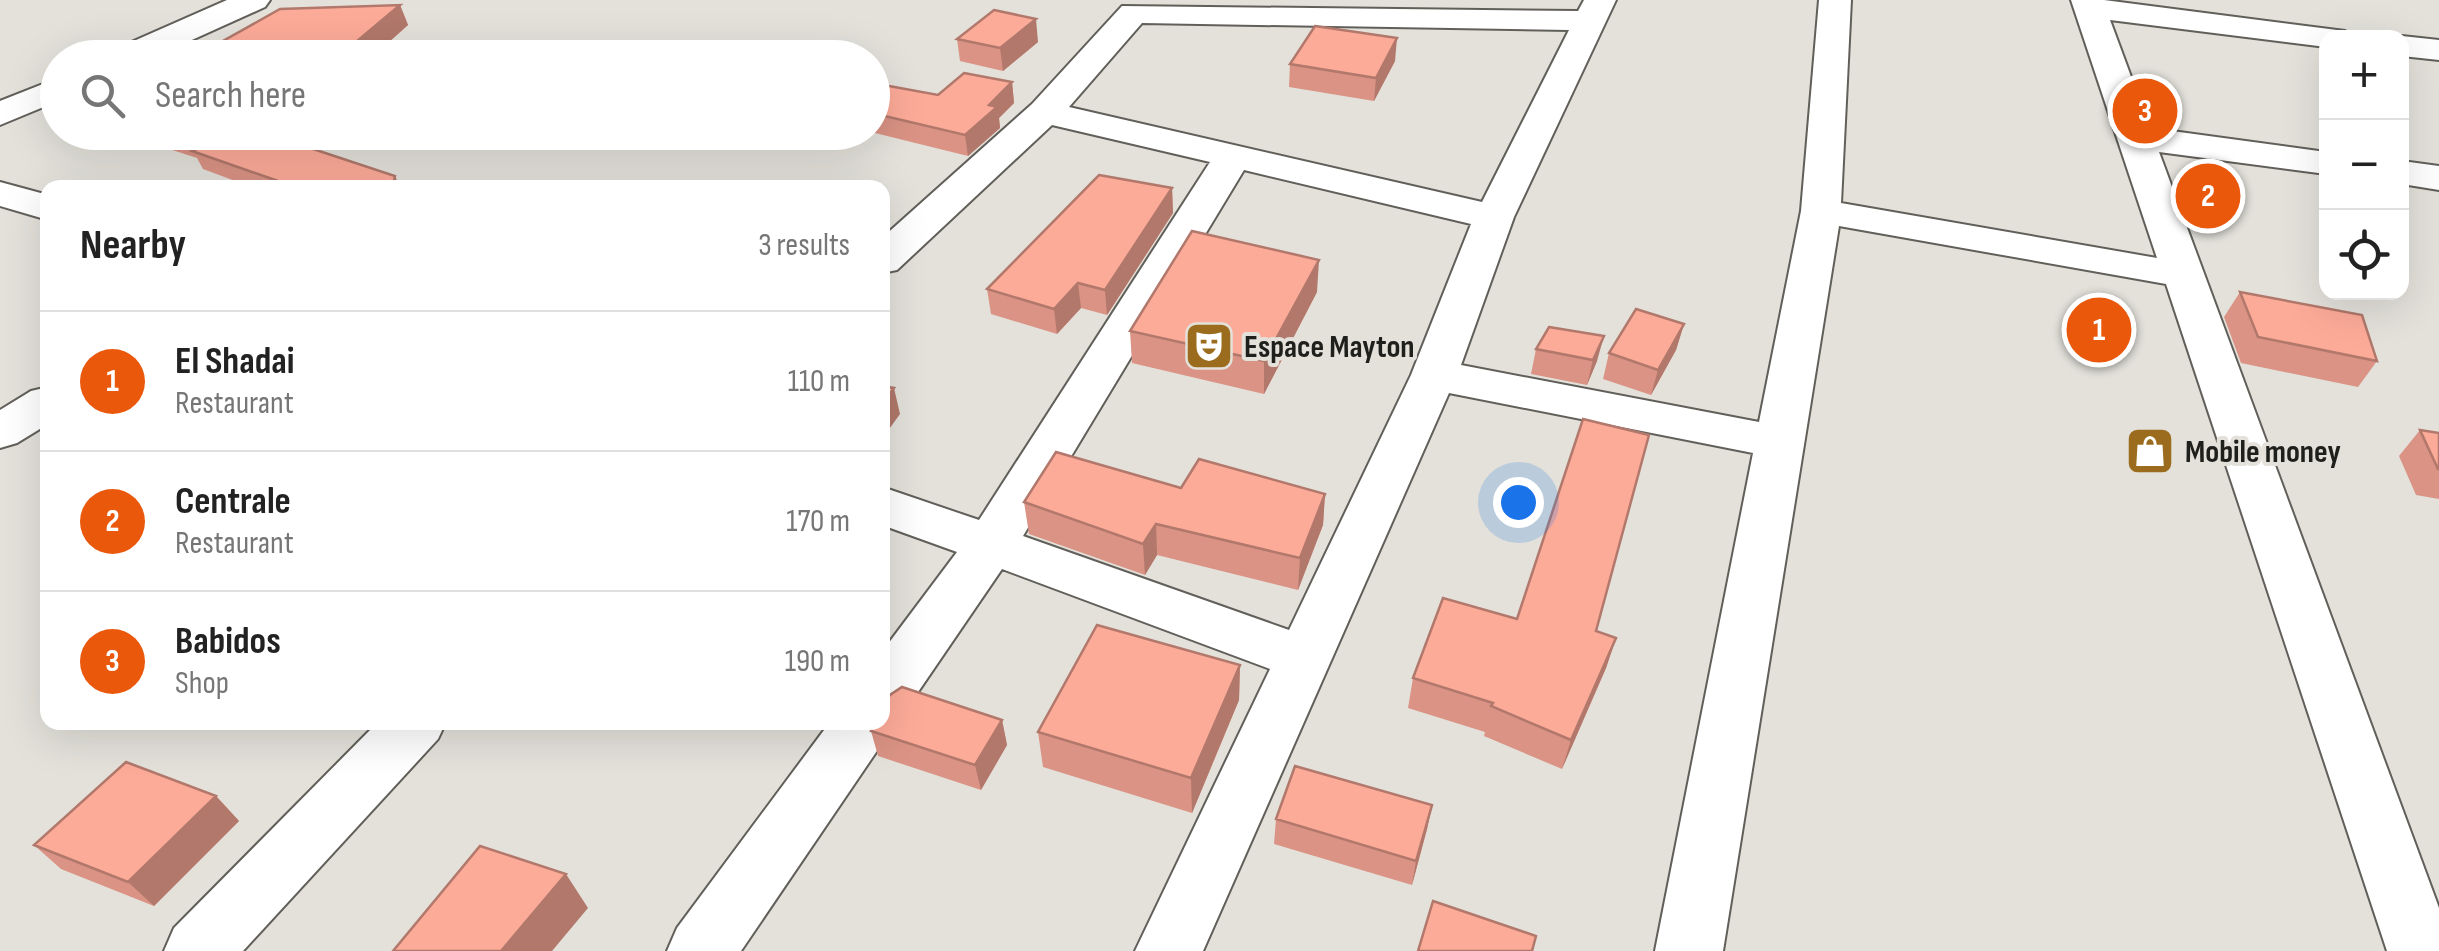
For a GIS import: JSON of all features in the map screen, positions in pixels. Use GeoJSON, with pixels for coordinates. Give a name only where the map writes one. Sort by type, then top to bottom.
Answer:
{"type":"FeatureCollection","features":[{"type":"Feature","properties":{"kind":"street"},"geometry":{"type":"LineString","coordinates":[[164,40],[254,0]]}},
{"type":"Feature","properties":{"kind":"street"},"geometry":{"type":"LineString","coordinates":[[1689,951],[1821,212],[1835,0]]}},
{"type":"Feature","properties":{"kind":"street"},"geometry":{"type":"LineString","coordinates":[[2319,36],[2089,4],[2421,951]]}},
{"type":"Feature","properties":{"kind":"street"},"geometry":{"type":"LineString","coordinates":[[890,253],[1044,112],[1128,6],[1596,10],[1494,216],[1434,376],[1168,951]]}},
{"type":"Feature","properties":{"kind":"street"},"geometry":{"type":"LineString","coordinates":[[2409,47],[2439,50]]}},
{"type":"Feature","properties":{"kind":"street"},"geometry":{"type":"LineString","coordinates":[[0,114],[40,96]]}},
{"type":"Feature","properties":{"kind":"street"},"geometry":{"type":"LineString","coordinates":[[1044,112],[1494,216]]}},
{"type":"Feature","properties":{"kind":"street"},"geometry":{"type":"LineString","coordinates":[[2134,137],[2319,162]]}},
{"type":"Feature","properties":{"kind":"street"},"geometry":{"type":"LineString","coordinates":[[890,686],[990,546],[1233,156]]}},
{"type":"Feature","properties":{"kind":"street"},"geometry":{"type":"LineString","coordinates":[[0,194],[40,206]]}},
{"type":"Feature","properties":{"kind":"street"},"geometry":{"type":"LineString","coordinates":[[1821,212],[2184,274]]}},
{"type":"Feature","properties":{"kind":"street"},"geometry":{"type":"LineString","coordinates":[[1434,376],[1780,442]]}},
{"type":"Feature","properties":{"kind":"street"},"geometry":{"type":"LineString","coordinates":[[0,432],[40,407]]}},
{"type":"Feature","properties":{"kind":"street"},"geometry":{"type":"LineString","coordinates":[[890,507],[1302,656]]}},
{"type":"Feature","properties":{"kind":"street"},"geometry":{"type":"LineString","coordinates":[[198,951],[409,730]]}},
{"type":"Feature","properties":{"kind":"street"},"geometry":{"type":"LineString","coordinates":[[702,951],[858,730]]}},
{"type":"Feature","properties":{"kind":"building"},"geometry":{"type":"Polygon","coordinates":[[[400,5],[358,40],[225,40],[280,9],[400,5]]]}},
{"type":"Feature","properties":{"kind":"building"},"geometry":{"type":"Polygon","coordinates":[[[994,10],[1036,19],[1000,48],[957,39],[994,10]]]}},
{"type":"Feature","properties":{"kind":"building"},"geometry":{"type":"Polygon","coordinates":[[[1315,26],[1397,38],[1376,78],[1290,64],[1315,26]]]}},
{"type":"Feature","properties":{"kind":"building"},"geometry":{"type":"Polygon","coordinates":[[[964,73],[1012,82],[989,105],[997,107],[965,135],[890,117],[890,86],[938,95],[964,73]]]}},
{"type":"Feature","properties":{"kind":"building"},"geometry":{"type":"Polygon","coordinates":[[[316,150],[395,176],[394,180],[275,180],[192,151],[316,150]]]}},
{"type":"Feature","properties":{"kind":"building"},"geometry":{"type":"Polygon","coordinates":[[[1099,175],[1172,188],[1105,290],[1078,283],[1054,309],[987,289],[1099,175]]]}},
{"type":"Feature","properties":{"kind":"building"},"geometry":{"type":"Polygon","coordinates":[[[1192,231],[1319,260],[1264,361],[1130,331],[1192,231]]]}},
{"type":"Feature","properties":{"kind":"building"},"geometry":{"type":"Polygon","coordinates":[[[2240,292],[2362,315],[2377,361],[2258,337],[2240,292]]]}},
{"type":"Feature","properties":{"kind":"building"},"geometry":{"type":"Polygon","coordinates":[[[1636,309],[1684,324],[1658,370],[1609,353],[1636,309]]]}},
{"type":"Feature","properties":{"kind":"building"},"geometry":{"type":"Polygon","coordinates":[[[1549,327],[1604,336],[1593,360],[1536,349],[1549,327]]]}},
{"type":"Feature","properties":{"kind":"building"},"geometry":{"type":"Polygon","coordinates":[[[1583,419],[1649,435],[1596,631],[1616,638],[1571,740],[1491,706],[1493,703],[1413,678],[1443,598],[1517,619],[1583,419]]]}},
{"type":"Feature","properties":{"kind":"building"},"geometry":{"type":"Polygon","coordinates":[[[2420,430],[2439,433],[2439,469],[2438,469],[2420,430]]]}},
{"type":"Feature","properties":{"kind":"building"},"geometry":{"type":"Polygon","coordinates":[[[1056,452],[1181,488],[1199,459],[1325,494],[1300,558],[1156,524],[1143,544],[1024,502],[1056,452]]]}},
{"type":"Feature","properties":{"kind":"building"},"geometry":{"type":"Polygon","coordinates":[[[1097,625],[1240,665],[1191,778],[1038,732],[1097,625]]]}},
{"type":"Feature","properties":{"kind":"building"},"geometry":{"type":"Polygon","coordinates":[[[902,687],[1002,720],[975,765],[871,731],[890,730],[890,695],[902,687]]]}},
{"type":"Feature","properties":{"kind":"building"},"geometry":{"type":"Polygon","coordinates":[[[126,762],[216,796],[128,882],[34,845],[126,762]]]}},
{"type":"Feature","properties":{"kind":"building"},"geometry":{"type":"Polygon","coordinates":[[[1295,766],[1432,805],[1416,861],[1276,819],[1295,766]]]}},
{"type":"Feature","properties":{"kind":"building"},"geometry":{"type":"Polygon","coordinates":[[[480,846],[566,874],[501,951],[393,951],[480,846]]]}},
{"type":"Feature","properties":{"kind":"building"},"geometry":{"type":"Polygon","coordinates":[[[1433,901],[1536,936],[1532,951],[1418,951],[1433,901]]]}},
{"type":"Feature","properties":{"kind":"place","name":"Babidos"},"geometry":{"type":"Point","coordinates":[2145,111]}},
{"type":"Feature","properties":{"kind":"place","name":"Centrale"},"geometry":{"type":"Point","coordinates":[2208,196]}},
{"type":"Feature","properties":{"kind":"place","name":"El Shadai"},"geometry":{"type":"Point","coordinates":[2099,330]}},
{"type":"Feature","properties":{"kind":"place","name":"Espace Mayton"},"geometry":{"type":"Point","coordinates":[1209,346]}},
{"type":"Feature","properties":{"kind":"place","name":"Mobile money"},"geometry":{"type":"Point","coordinates":[2150,451]}}]}
